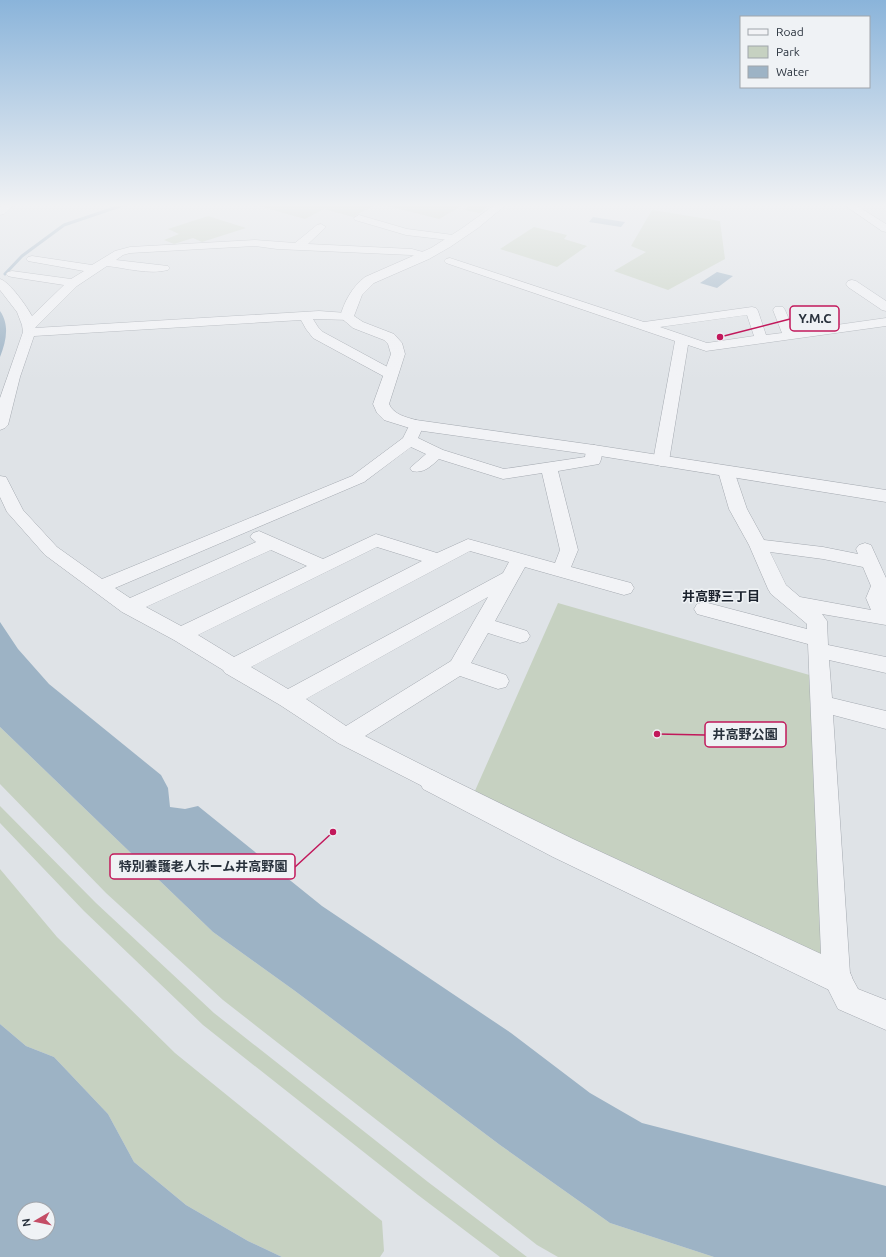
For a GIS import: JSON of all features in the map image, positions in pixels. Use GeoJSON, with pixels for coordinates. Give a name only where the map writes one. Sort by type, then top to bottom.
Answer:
{"type":"FeatureCollection","features":[{"type":"Feature","properties":{"kind":"street"},"geometry":{"type":"LineString","coordinates":[[34,277],[56,263],[94,269]]}},
{"type":"Feature","properties":{"kind":"street"},"geometry":{"type":"LineString","coordinates":[[0,425],[13,377],[29,328],[74,283],[104,263]]}},
{"type":"Feature","properties":{"kind":"street"},"geometry":{"type":"LineString","coordinates":[[110,263],[151,268],[164,268]]}},
{"type":"Feature","properties":{"kind":"street"},"geometry":{"type":"LineString","coordinates":[[347,317],[349,308],[364,284],[411,263]]}},
{"type":"Feature","properties":{"kind":"street"},"geometry":{"type":"LineString","coordinates":[[455,263],[706,347],[886,322]]}},
{"type":"Feature","properties":{"kind":"street"},"geometry":{"type":"LineString","coordinates":[[12,274],[74,283]]}},
{"type":"Feature","properties":{"kind":"street"},"geometry":{"type":"LineString","coordinates":[[0,283],[17,304],[29,328]]}},
{"type":"Feature","properties":{"kind":"street"},"geometry":{"type":"LineString","coordinates":[[852,284],[886,307]]}},
{"type":"Feature","properties":{"kind":"street"},"geometry":{"type":"LineString","coordinates":[[779,310],[789,335]]}},
{"type":"Feature","properties":{"kind":"street"},"geometry":{"type":"LineString","coordinates":[[644,326],[752,311],[761,339]]}},
{"type":"Feature","properties":{"kind":"street"},"geometry":{"type":"LineString","coordinates":[[29,328],[306,317],[319,315],[347,317],[358,325],[389,337],[395,343],[398,354],[381,404],[383,412],[438,453],[503,474],[593,461],[594,450]]}},
{"type":"Feature","properties":{"kind":"street"},"geometry":{"type":"LineString","coordinates":[[306,317],[312,329],[318,335],[390,374]]}},
{"type":"Feature","properties":{"kind":"street"},"geometry":{"type":"LineString","coordinates":[[661,461],[682,339]]}},
{"type":"Feature","properties":{"kind":"street"},"geometry":{"type":"LineString","coordinates":[[100,587],[358,479],[413,433],[594,450],[886,496]]}},
{"type":"Feature","properties":{"kind":"street"},"geometry":{"type":"LineString","coordinates":[[418,468],[438,453]]}},
{"type":"Feature","properties":{"kind":"street"},"geometry":{"type":"LineString","coordinates":[[549,468],[568,550],[560,570]]}},
{"type":"Feature","properties":{"kind":"street"},"geometry":{"type":"LineString","coordinates":[[726,472],[738,510],[758,545],[778,589],[817,621],[836,977],[848,999],[886,1015]]}},
{"type":"Feature","properties":{"kind":"street"},"geometry":{"type":"LineString","coordinates":[[0,481],[16,512],[51,551],[129,607],[288,699],[346,737],[562,848],[836,977]]}},
{"type":"Feature","properties":{"kind":"street"},"geometry":{"type":"LineString","coordinates":[[240,528],[323,566]]}},
{"type":"Feature","properties":{"kind":"street"},"geometry":{"type":"LineString","coordinates":[[181,636],[376,540],[439,560]]}},
{"type":"Feature","properties":{"kind":"street"},"geometry":{"type":"LineString","coordinates":[[129,607],[270,543]]}},
{"type":"Feature","properties":{"kind":"street"},"geometry":{"type":"LineString","coordinates":[[232,666],[468,545],[560,570],[582,586],[624,588]]}},
{"type":"Feature","properties":{"kind":"street"},"geometry":{"type":"LineString","coordinates":[[758,545],[823,553],[868,555],[880,586],[876,598],[884,619],[795,602]]}},
{"type":"Feature","properties":{"kind":"street"},"geometry":{"type":"LineString","coordinates":[[346,737],[458,667],[520,559]]}},
{"type":"Feature","properties":{"kind":"street"},"geometry":{"type":"LineString","coordinates":[[288,699],[510,577]]}},
{"type":"Feature","properties":{"kind":"street"},"geometry":{"type":"LineString","coordinates":[[704,609],[886,666]]}},
{"type":"Feature","properties":{"kind":"street"},"geometry":{"type":"LineString","coordinates":[[482,624],[520,636]]}},
{"type":"Feature","properties":{"kind":"street"},"geometry":{"type":"LineString","coordinates":[[458,667],[498,681]]}},
{"type":"Feature","properties":{"kind":"street"},"geometry":{"type":"LineString","coordinates":[[822,704],[886,720]]}},
{"type":"Feature","properties":{"kind":"green space"},"geometry":{"type":"Polygon","coordinates":[[[543,263],[563,263],[557,267],[543,263]]]}},
{"type":"Feature","properties":{"kind":"green space"},"geometry":{"type":"Polygon","coordinates":[[[628,263],[718,263],[668,290],[614,271],[628,263]]]}},
{"type":"Feature","properties":{"kind":"green space"},"geometry":{"type":"Polygon","coordinates":[[[558,603],[813,676],[824,960],[474,793],[558,603]]]}},
{"type":"Feature","properties":{"kind":"green space"},"geometry":{"type":"Polygon","coordinates":[[[0,727],[213,932],[295,991],[500,1145],[610,1223],[714,1257],[558,1257],[537,1245],[223,1000],[106,893],[0,784],[0,727]]]}},
{"type":"Feature","properties":{"kind":"green space"},"geometry":{"type":"Polygon","coordinates":[[[0,806],[96,903],[214,1013],[428,1182],[527,1257],[500,1257],[418,1195],[203,1025],[84,911],[0,823],[0,806]]]}},
{"type":"Feature","properties":{"kind":"green space"},"geometry":{"type":"Polygon","coordinates":[[[0,869],[57,937],[175,1053],[382,1221],[384,1251],[380,1257],[282,1257],[248,1241],[186,1205],[134,1162],[108,1114],[54,1057],[26,1046],[0,1024],[0,869]]]}},
{"type":"Feature","properties":{"kind":"water"},"geometry":{"type":"Polygon","coordinates":[[[717,272],[733,276],[717,288],[700,283],[717,272]]]}},
{"type":"Feature","properties":{"kind":"water"},"geometry":{"type":"Polygon","coordinates":[[[0,311],[5,322],[6,334],[0,357],[0,311]]]}},
{"type":"Feature","properties":{"kind":"water"},"geometry":{"type":"Polygon","coordinates":[[[0,622],[18,649],[49,684],[161,775],[168,788],[170,807],[185,809],[198,806],[322,906],[511,1033],[590,1093],[642,1123],[886,1186],[886,1257],[714,1257],[610,1223],[500,1145],[295,991],[213,932],[0,727],[0,622]]]}},
{"type":"Feature","properties":{"kind":"water"},"geometry":{"type":"Polygon","coordinates":[[[0,1024],[26,1046],[54,1057],[108,1114],[134,1162],[186,1205],[248,1241],[282,1257],[0,1257],[0,1024]]]}},
{"type":"Feature","properties":{"kind":"waterway"},"geometry":{"type":"LineString","coordinates":[[5,274],[16,263]]}},
{"type":"Feature","properties":{"kind":"place","name":"Y.M.C"},"geometry":{"type":"Point","coordinates":[720,337]}},
{"type":"Feature","properties":{"kind":"place","name":"井高野公園"},"geometry":{"type":"Point","coordinates":[657,734]}},
{"type":"Feature","properties":{"kind":"place","name":"特別養護老人ホーム井高野園"},"geometry":{"type":"Point","coordinates":[333,832]}},
{"type":"Feature","properties":{"kind":"district","name":"井高野三丁目"},"geometry":{"type":"Point","coordinates":[721,596]}}]}
